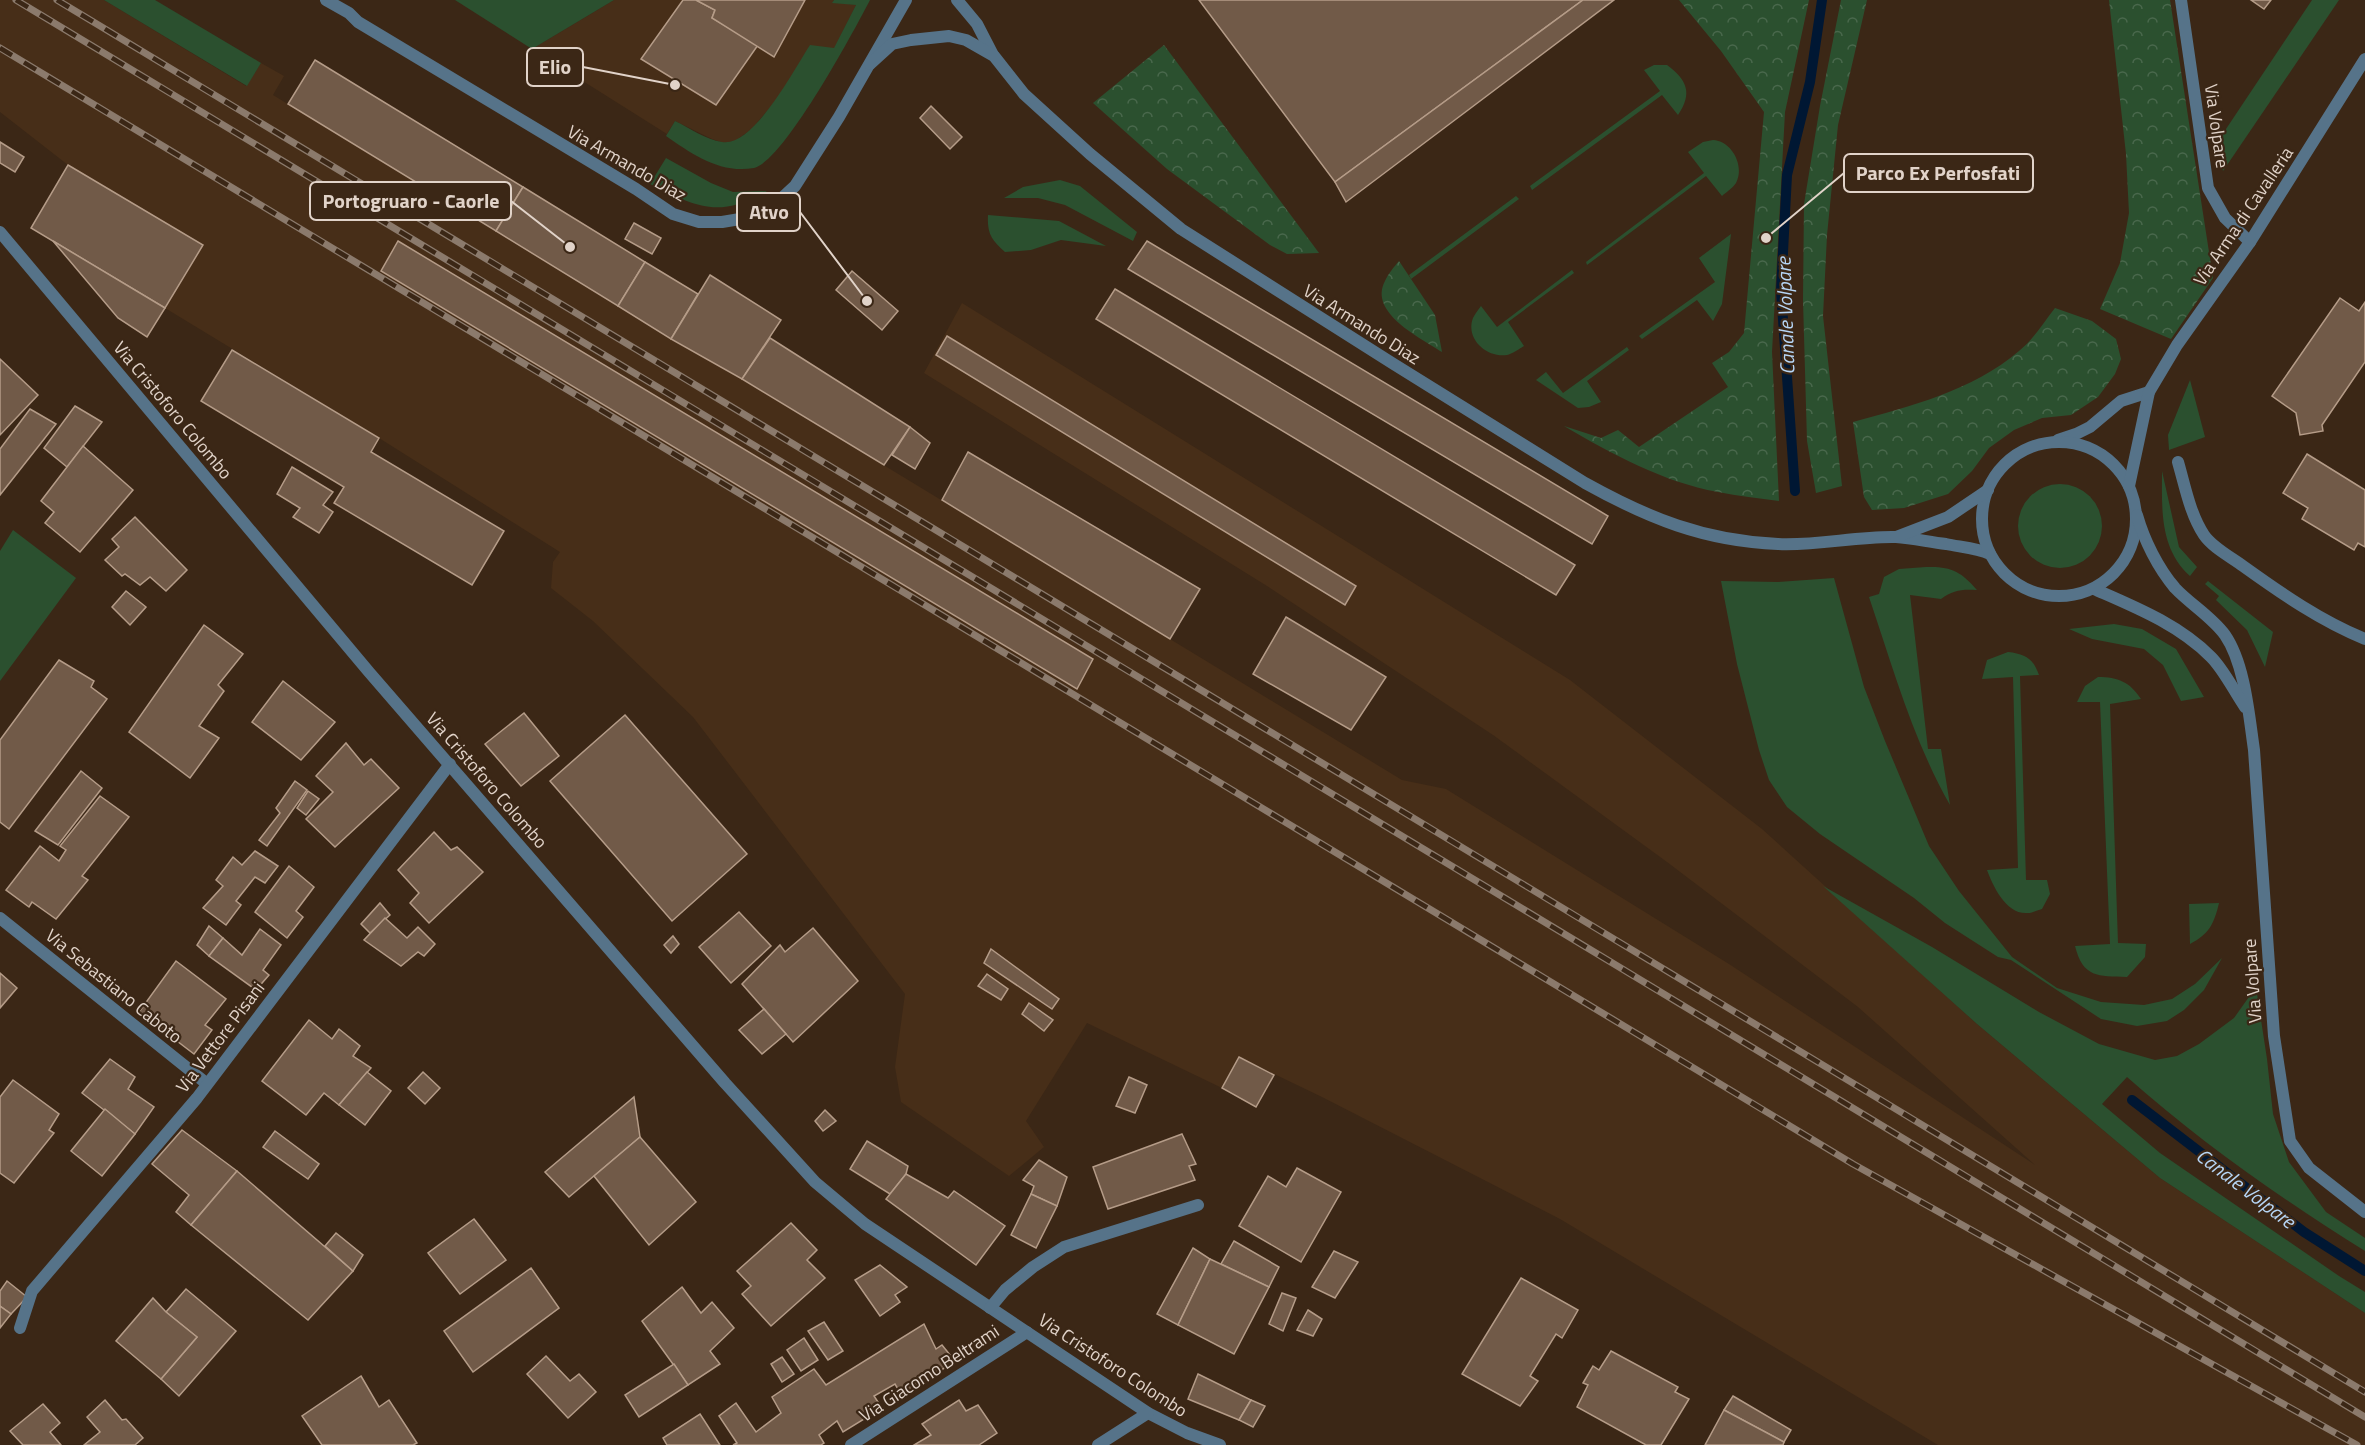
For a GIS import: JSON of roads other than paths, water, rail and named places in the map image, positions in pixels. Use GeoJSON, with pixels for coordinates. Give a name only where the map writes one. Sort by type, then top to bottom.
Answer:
{"type":"FeatureCollection","features":[{"type":"Feature","properties":{"kind":"street","name":"Via Armando Diaz"},"geometry":{"type":"LineString","coordinates":[[326,0],[464,87],[636,189],[673,214],[699,222],[740,219],[770,206],[788,192],[802,176],[906,0]]}},
{"type":"Feature","properties":{"kind":"street"},"geometry":{"type":"LineString","coordinates":[[957,0],[977,24],[994,56]]}},
{"type":"Feature","properties":{"kind":"street","name":"Via Volpare"},"geometry":{"type":"LineString","coordinates":[[2181,0],[2208,188],[2225,218],[2250,242]]}},
{"type":"Feature","properties":{"kind":"street","name":"Via Armando Diaz"},"geometry":{"type":"LineString","coordinates":[[870,64],[892,44],[949,36],[966,40],[994,56],[1024,94],[1090,154],[1181,229],[1392,363],[1617,501],[1668,524],[1723,539],[1780,544],[1895,537],[1962,547],[1990,554]]}},
{"type":"Feature","properties":{"kind":"street","name":"Via Arma di Cavalleria"},"geometry":{"type":"LineString","coordinates":[[2129,486],[2149,392],[2177,345],[2250,242],[2365,59]]}},
{"type":"Feature","properties":{"kind":"street","name":"Via Cristoforo Colombo"},"geometry":{"type":"LineString","coordinates":[[0,232],[369,672],[725,1083],[815,1182],[865,1224],[1148,1413],[1187,1433],[1220,1445]]}},
{"type":"Feature","properties":{"kind":"street"},"geometry":{"type":"LineString","coordinates":[[2044,444],[2076,434],[2098,422],[2121,401],[2149,392]]}},
{"type":"Feature","properties":{"kind":"street","name":"Via Armando Diaz"},"geometry":{"type":"LineString","coordinates":[[2070,442],[2094,450],[2114,466],[2129,486],[2137,515],[2134,538],[2126,559],[2112,576],[2094,589],[2081,594],[2054,597],[2028,591],[2006,576],[1990,554],[1985,542],[1982,522],[1988,490],[1997,473],[2010,459],[2032,447],[2070,442]]}},
{"type":"Feature","properties":{"kind":"street"},"geometry":{"type":"LineString","coordinates":[[2178,462],[2195,518],[2205,537],[2284,595],[2335,627],[2365,639]]}},
{"type":"Feature","properties":{"kind":"street","name":"Via Armando Diaz"},"geometry":{"type":"LineString","coordinates":[[1895,537],[1948,516],[1988,490]]}},
{"type":"Feature","properties":{"kind":"street","name":"Via Volpare"},"geometry":{"type":"LineString","coordinates":[[2137,515],[2142,536],[2175,587],[2225,635],[2237,661],[2249,714],[2254,750],[2274,1036],[2290,1141],[2309,1168],[2365,1212]]}},
{"type":"Feature","properties":{"kind":"street","name":"Via Volpare"},"geometry":{"type":"LineString","coordinates":[[2094,589],[2180,631],[2212,658],[2249,714]]}},
{"type":"Feature","properties":{"kind":"street","name":"Via Vettore Pisani"},"geometry":{"type":"LineString","coordinates":[[20,1328],[32,1291],[176,1123],[450,764]]}},
{"type":"Feature","properties":{"kind":"street","name":"Via Sebastiano Caboto"},"geometry":{"type":"LineString","coordinates":[[0,918],[207,1083]]}},
{"type":"Feature","properties":{"kind":"street"},"geometry":{"type":"LineString","coordinates":[[990,1308],[1005,1290],[1064,1247],[1198,1205]]}},
{"type":"Feature","properties":{"kind":"street","name":"Via Giacomo Beltrami"},"geometry":{"type":"LineString","coordinates":[[851,1445],[1027,1332]]}},
{"type":"Feature","properties":{"kind":"street"},"geometry":{"type":"LineString","coordinates":[[1098,1445],[1148,1413]]}},
{"type":"Feature","properties":{"kind":"waterway","name":"Canale Volpare"},"geometry":{"type":"LineString","coordinates":[[1795,491],[1781,291],[1787,175],[1810,82],[1822,0]]}},
{"type":"Feature","properties":{"kind":"waterway","name":"Canale Volpare"},"geometry":{"type":"LineString","coordinates":[[2132,1100],[2304,1232],[2365,1271]]}},
{"type":"Feature","properties":{"kind":"railway"},"geometry":{"type":"LineString","coordinates":[[16,0],[2365,1417]]}},
{"type":"Feature","properties":{"kind":"railway"},"geometry":{"type":"LineString","coordinates":[[57,0],[2365,1392]]}},
{"type":"Feature","properties":{"kind":"railway"},"geometry":{"type":"LineString","coordinates":[[0,48],[1853,1164],[2357,1445]]}},
{"type":"Feature","properties":{"kind":"place","name":"Elio"},"geometry":{"type":"Point","coordinates":[675,85]}},
{"type":"Feature","properties":{"kind":"place","name":"Parco Ex Perfosfati"},"geometry":{"type":"Point","coordinates":[1766,238]}},
{"type":"Feature","properties":{"kind":"place","name":"Portogruaro - Caorle"},"geometry":{"type":"Point","coordinates":[570,247]}},
{"type":"Feature","properties":{"kind":"place","name":"Atvo"},"geometry":{"type":"Point","coordinates":[867,301]}}]}
